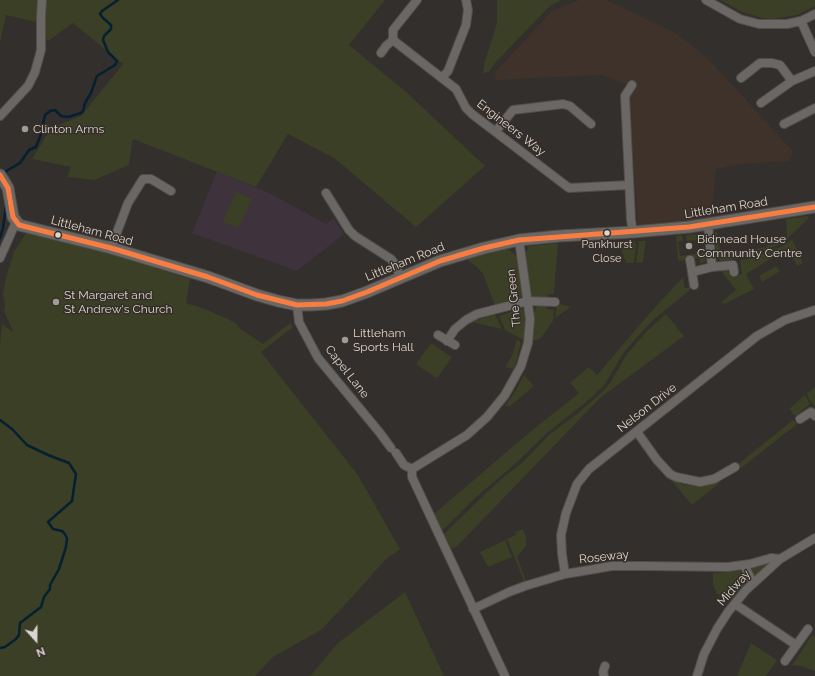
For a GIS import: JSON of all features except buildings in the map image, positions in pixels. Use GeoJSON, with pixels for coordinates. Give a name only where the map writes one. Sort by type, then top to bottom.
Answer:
{"type":"FeatureCollection","features":[{"type":"Feature","properties":{"kind":"street"},"geometry":{"type":"LineString","coordinates":[[0,116],[28,86],[35,72],[41,50],[42,0]]}},
{"type":"Feature","properties":{"kind":"street"},"geometry":{"type":"LineString","coordinates":[[381,53],[393,40],[393,30],[417,0]]}},
{"type":"Feature","properties":{"kind":"street"},"geometry":{"type":"LineString","coordinates":[[442,78],[448,71],[466,26],[468,10],[466,0]]}},
{"type":"Feature","properties":{"kind":"street"},"geometry":{"type":"LineString","coordinates":[[706,0],[740,19],[759,24],[779,25],[801,21],[815,14]]}},
{"type":"Feature","properties":{"kind":"street"},"geometry":{"type":"LineString","coordinates":[[801,21],[815,52]]}},
{"type":"Feature","properties":{"kind":"street","name":"Engineers Way"},"geometry":{"type":"LineString","coordinates":[[393,40],[458,91],[466,108],[569,188],[629,185]]}},
{"type":"Feature","properties":{"kind":"street"},"geometry":{"type":"LineString","coordinates":[[740,78],[760,63],[765,63],[780,65],[792,81]]}},
{"type":"Feature","properties":{"kind":"street"},"geometry":{"type":"LineString","coordinates":[[761,103],[792,81],[815,71]]}},
{"type":"Feature","properties":{"kind":"street"},"geometry":{"type":"LineString","coordinates":[[632,85],[625,96],[631,220],[633,232]]}},
{"type":"Feature","properties":{"kind":"street"},"geometry":{"type":"LineString","coordinates":[[496,131],[513,110],[563,104],[570,106],[591,124]]}},
{"type":"Feature","properties":{"kind":"street"},"geometry":{"type":"LineString","coordinates":[[784,124],[815,108]]}},
{"type":"Feature","properties":{"kind":"street"},"geometry":{"type":"LineString","coordinates":[[0,258],[16,222],[13,218],[8,188],[2,178]]}},
{"type":"Feature","properties":{"kind":"street"},"geometry":{"type":"LineString","coordinates":[[111,248],[128,203],[143,179],[151,179],[171,191]]}},
{"type":"Feature","properties":{"kind":"street"},"geometry":{"type":"LineString","coordinates":[[326,193],[349,230],[355,236],[391,259],[401,278]]}},
{"type":"Feature","properties":{"kind":"street","name":"Littleham Road"},"geometry":{"type":"LineString","coordinates":[[16,222],[19,225],[111,248],[208,277],[257,295],[297,305],[326,304],[342,301],[440,261],[484,248],[519,240],[633,232],[708,224],[815,207]]}},
{"type":"Feature","properties":{"kind":"street"},"geometry":{"type":"LineString","coordinates":[[708,224],[712,267]]}},
{"type":"Feature","properties":{"kind":"street","name":"The Green"},"geometry":{"type":"LineString","coordinates":[[412,469],[467,435],[487,417],[505,395],[521,366],[528,343],[530,319],[519,240]]}},
{"type":"Feature","properties":{"kind":"street"},"geometry":{"type":"LineString","coordinates":[[690,260],[694,285]]}},
{"type":"Feature","properties":{"kind":"street"},"geometry":{"type":"LineString","coordinates":[[692,272],[712,267],[733,265],[734,272]]}},
{"type":"Feature","properties":{"kind":"street"},"geometry":{"type":"LineString","coordinates":[[447,341],[455,329],[466,320],[477,314],[528,302],[555,302]]}},
{"type":"Feature","properties":{"kind":"street","name":"Capel Lane"},"geometry":{"type":"LineString","coordinates":[[297,305],[299,322],[318,358],[380,433],[404,465],[412,469]]}},
{"type":"Feature","properties":{"kind":"street","name":"Nelson Drive"},"geometry":{"type":"LineString","coordinates":[[565,574],[562,554],[562,535],[566,513],[577,484],[589,469],[757,336],[785,320],[815,310]]}},
{"type":"Feature","properties":{"kind":"street"},"geometry":{"type":"LineString","coordinates":[[438,335],[455,345]]}},
{"type":"Feature","properties":{"kind":"street"},"geometry":{"type":"LineString","coordinates":[[800,419],[811,412],[815,416]]}},
{"type":"Feature","properties":{"kind":"street"},"geometry":{"type":"LineString","coordinates":[[637,432],[657,460],[670,474],[676,477],[700,482],[714,479],[735,467]]}},
{"type":"Feature","properties":{"kind":"street"},"geometry":{"type":"LineString","coordinates":[[412,469],[412,477],[505,676]]}},
{"type":"Feature","properties":{"kind":"street","name":"Midway"},"geometry":{"type":"LineString","coordinates":[[698,676],[704,654],[717,629],[735,604],[753,583],[780,559],[815,538]]}},
{"type":"Feature","properties":{"kind":"street","name":"Roseway"},"geometry":{"type":"LineString","coordinates":[[473,608],[514,590],[565,574],[612,566],[714,568],[744,565],[771,558],[780,559]]}},
{"type":"Feature","properties":{"kind":"street"},"geometry":{"type":"LineString","coordinates":[[744,565],[753,583]]}},
{"type":"Feature","properties":{"kind":"street"},"geometry":{"type":"LineString","coordinates":[[735,604],[796,645]]}},
{"type":"Feature","properties":{"kind":"street"},"geometry":{"type":"LineString","coordinates":[[785,661],[808,629]]}},
{"type":"Feature","properties":{"kind":"street"},"geometry":{"type":"LineString","coordinates":[[604,676],[603,672],[605,666]]}},
{"type":"Feature","properties":{"kind":"shaded area"},"geometry":{"type":"Polygon","coordinates":[[[579,0],[607,0],[677,34],[697,49],[713,64],[793,151],[788,161],[742,164],[716,169],[711,221],[638,226],[628,85],[603,75],[495,80],[496,71],[552,11],[579,0]]]}},
{"type":"Feature","properties":{"kind":"shaded area"},"geometry":{"type":"Polygon","coordinates":[[[217,171],[269,193],[326,224],[333,218],[344,234],[297,271],[192,233],[217,171]]]}},
{"type":"Feature","properties":{"kind":"green space"},"geometry":{"type":"Polygon","coordinates":[[[0,0],[38,0],[36,22],[6,15],[0,42],[0,0]]]}},
{"type":"Feature","properties":{"kind":"green space"},"geometry":{"type":"Polygon","coordinates":[[[46,0],[385,0],[349,45],[404,90],[485,166],[416,227],[334,158],[288,134],[256,187],[133,139],[129,165],[95,180],[67,177],[71,167],[32,159],[51,128],[81,116],[123,64],[73,23],[48,41],[45,37],[46,0]]]}},
{"type":"Feature","properties":{"kind":"green space"},"geometry":{"type":"Polygon","coordinates":[[[497,0],[562,0],[550,6],[494,64],[489,72],[483,73],[484,64],[497,23],[497,0]]]}},
{"type":"Feature","properties":{"kind":"green space"},"geometry":{"type":"Polygon","coordinates":[[[720,0],[815,0],[815,6],[797,15],[773,19],[762,18],[742,12],[720,0]]]}},
{"type":"Feature","properties":{"kind":"green space"},"geometry":{"type":"Polygon","coordinates":[[[236,192],[252,199],[238,228],[222,222],[236,192]]]}},
{"type":"Feature","properties":{"kind":"green space"},"geometry":{"type":"Polygon","coordinates":[[[808,216],[809,218],[783,243],[748,257],[721,261],[717,258],[714,236],[715,232],[717,232],[721,256],[728,256],[729,254],[747,252],[748,250],[782,243],[787,238],[786,219],[808,216]]]}},
{"type":"Feature","properties":{"kind":"green space"},"geometry":{"type":"Polygon","coordinates":[[[26,233],[94,249],[190,279],[186,303],[205,309],[230,320],[263,344],[290,323],[293,327],[261,352],[358,475],[400,549],[385,560],[321,630],[273,657],[255,676],[0,676],[0,345],[2,324],[13,332],[4,311],[5,303],[3,294],[6,277],[14,252],[26,233]]]}},
{"type":"Feature","properties":{"kind":"green space"},"geometry":{"type":"Polygon","coordinates":[[[702,234],[704,244],[701,245],[700,240],[687,241],[686,235],[702,234]]]}},
{"type":"Feature","properties":{"kind":"green space"},"geometry":{"type":"Polygon","coordinates":[[[682,235],[683,241],[678,242],[680,256],[702,253],[702,247],[704,247],[706,259],[704,263],[700,263],[699,258],[678,261],[676,236],[682,235]]]}},
{"type":"Feature","properties":{"kind":"green space"},"geometry":{"type":"Polygon","coordinates":[[[792,239],[803,263],[797,266],[789,250],[772,258],[746,274],[754,289],[724,304],[721,302],[736,290],[720,270],[727,270],[731,276],[742,274],[740,260],[749,259],[783,246],[792,239]]]}},
{"type":"Feature","properties":{"kind":"green space"},"geometry":{"type":"Polygon","coordinates":[[[635,241],[634,263],[626,263],[619,243],[635,241]]]}},
{"type":"Feature","properties":{"kind":"green space"},"geometry":{"type":"Polygon","coordinates":[[[639,241],[646,241],[643,262],[636,263],[639,241]]]}},
{"type":"Feature","properties":{"kind":"green space"},"geometry":{"type":"Polygon","coordinates":[[[558,243],[554,294],[548,294],[547,298],[544,299],[534,298],[530,294],[525,253],[529,246],[558,243]]]}},
{"type":"Feature","properties":{"kind":"green space"},"geometry":{"type":"Polygon","coordinates":[[[506,249],[510,250],[517,256],[522,295],[518,300],[495,306],[483,274],[477,267],[466,259],[506,249]]]}},
{"type":"Feature","properties":{"kind":"green space"},"geometry":{"type":"Polygon","coordinates":[[[777,267],[780,271],[762,282],[759,276],[777,267]]]}},
{"type":"Feature","properties":{"kind":"green space"},"geometry":{"type":"Polygon","coordinates":[[[683,277],[685,288],[690,287],[690,290],[653,320],[641,333],[624,352],[605,384],[590,399],[547,433],[515,464],[474,499],[441,532],[435,518],[435,513],[530,432],[579,393],[570,383],[589,367],[597,375],[648,315],[683,277]]]}},
{"type":"Feature","properties":{"kind":"green space"},"geometry":{"type":"Polygon","coordinates":[[[546,304],[547,309],[554,310],[553,321],[541,338],[532,340],[534,312],[538,305],[546,304]]]}},
{"type":"Feature","properties":{"kind":"green space"},"geometry":{"type":"Polygon","coordinates":[[[557,304],[565,305],[571,307],[555,318],[557,304]]]}},
{"type":"Feature","properties":{"kind":"green space"},"geometry":{"type":"Polygon","coordinates":[[[520,307],[526,314],[527,323],[525,341],[505,330],[499,316],[518,310],[520,307]]]}},
{"type":"Feature","properties":{"kind":"green space"},"geometry":{"type":"Polygon","coordinates":[[[495,314],[502,329],[472,322],[485,317],[495,314]]]}},
{"type":"Feature","properties":{"kind":"green space"},"geometry":{"type":"Polygon","coordinates":[[[666,314],[684,336],[600,398],[468,535],[456,547],[450,549],[443,535],[486,493],[523,462],[550,434],[601,393],[610,383],[627,354],[647,331],[666,314]]]}},
{"type":"Feature","properties":{"kind":"green space"},"geometry":{"type":"Polygon","coordinates":[[[517,339],[521,342],[516,363],[513,369],[505,367],[512,356],[517,339]]]}},
{"type":"Feature","properties":{"kind":"green space"},"geometry":{"type":"Polygon","coordinates":[[[431,343],[452,357],[436,378],[416,364],[431,343]]]}},
{"type":"Feature","properties":{"kind":"green space"},"geometry":{"type":"Polygon","coordinates":[[[524,375],[534,386],[510,406],[505,406],[515,392],[524,375]]]}},
{"type":"Feature","properties":{"kind":"green space"},"geometry":{"type":"Polygon","coordinates":[[[815,387],[815,407],[809,399],[807,393],[815,387]]]}},
{"type":"Feature","properties":{"kind":"green space"},"geometry":{"type":"Polygon","coordinates":[[[805,395],[810,404],[795,416],[789,409],[805,395]]]}},
{"type":"Feature","properties":{"kind":"green space"},"geometry":{"type":"Polygon","coordinates":[[[793,420],[797,424],[741,468],[738,464],[793,420]]]}},
{"type":"Feature","properties":{"kind":"green space"},"geometry":{"type":"Polygon","coordinates":[[[670,479],[682,484],[695,486],[709,485],[722,481],[692,505],[670,479]]]}},
{"type":"Feature","properties":{"kind":"green space"},"geometry":{"type":"Polygon","coordinates":[[[523,529],[526,537],[526,546],[517,557],[526,580],[524,581],[507,539],[517,534],[513,533],[523,529]]]}},
{"type":"Feature","properties":{"kind":"green space"},"geometry":{"type":"Polygon","coordinates":[[[505,540],[512,557],[488,567],[480,552],[505,540]]]}},
{"type":"Feature","properties":{"kind":"green space"},"geometry":{"type":"Polygon","coordinates":[[[766,563],[767,566],[756,576],[754,575],[751,568],[766,563]]]}},
{"type":"Feature","properties":{"kind":"green space"},"geometry":{"type":"Polygon","coordinates":[[[742,572],[746,581],[731,600],[717,594],[713,585],[713,573],[742,572]]]}},
{"type":"Feature","properties":{"kind":"green space"},"geometry":{"type":"Polygon","coordinates":[[[405,592],[444,676],[310,676],[338,643],[405,592]]]}},
{"type":"Feature","properties":{"kind":"green space"},"geometry":{"type":"Polygon","coordinates":[[[813,634],[815,637],[815,671],[801,666],[792,665],[813,634]]]}},
{"type":"Feature","properties":{"kind":"green space"},"geometry":{"type":"Polygon","coordinates":[[[751,643],[777,660],[766,676],[737,676],[751,643]]]}},
{"type":"Feature","properties":{"kind":"waterway"},"geometry":{"type":"LineString","coordinates":[[3,175],[8,170],[20,163],[29,150],[36,147],[45,115],[50,111],[55,110],[61,116],[68,117],[81,113],[91,93],[97,76],[115,65],[117,61],[108,52],[103,40],[104,36],[111,29],[111,25],[100,14],[118,0]]}},
{"type":"Feature","properties":{"kind":"waterway"},"geometry":{"type":"LineString","coordinates":[[0,238],[6,205]]}},
{"type":"Feature","properties":{"kind":"waterway"},"geometry":{"type":"LineString","coordinates":[[0,420],[12,429],[27,445],[69,463],[76,474],[72,501],[48,522],[53,529],[62,531],[67,538],[66,547],[59,569],[50,585],[50,589],[44,597],[41,607],[20,623],[19,635],[16,639],[5,647],[0,648]]}},
{"type":"Feature","properties":{"kind":"transit line"},"geometry":{"type":"LineString","coordinates":[[0,175],[8,188],[13,217],[19,225],[111,248],[208,277],[257,295],[297,305],[326,304],[342,301],[440,261],[484,248],[519,240],[689,227],[815,207]]}},
{"type":"Feature","properties":{"kind":"place","name":"Clinton Arms"},"geometry":{"type":"Point","coordinates":[25,129]}},
{"type":"Feature","properties":{"kind":"place","name":"Pankhurst Close"},"geometry":{"type":"Point","coordinates":[607,233]}},
{"type":"Feature","properties":{"kind":"place","name":"Bidmead House Community Centre"},"geometry":{"type":"Point","coordinates":[689,246]}},
{"type":"Feature","properties":{"kind":"place","name":"St Margaret and St Andrew's Church"},"geometry":{"type":"Point","coordinates":[56,302]}},
{"type":"Feature","properties":{"kind":"place","name":"Littleham Sports Hall"},"geometry":{"type":"Point","coordinates":[345,340]}}]}
